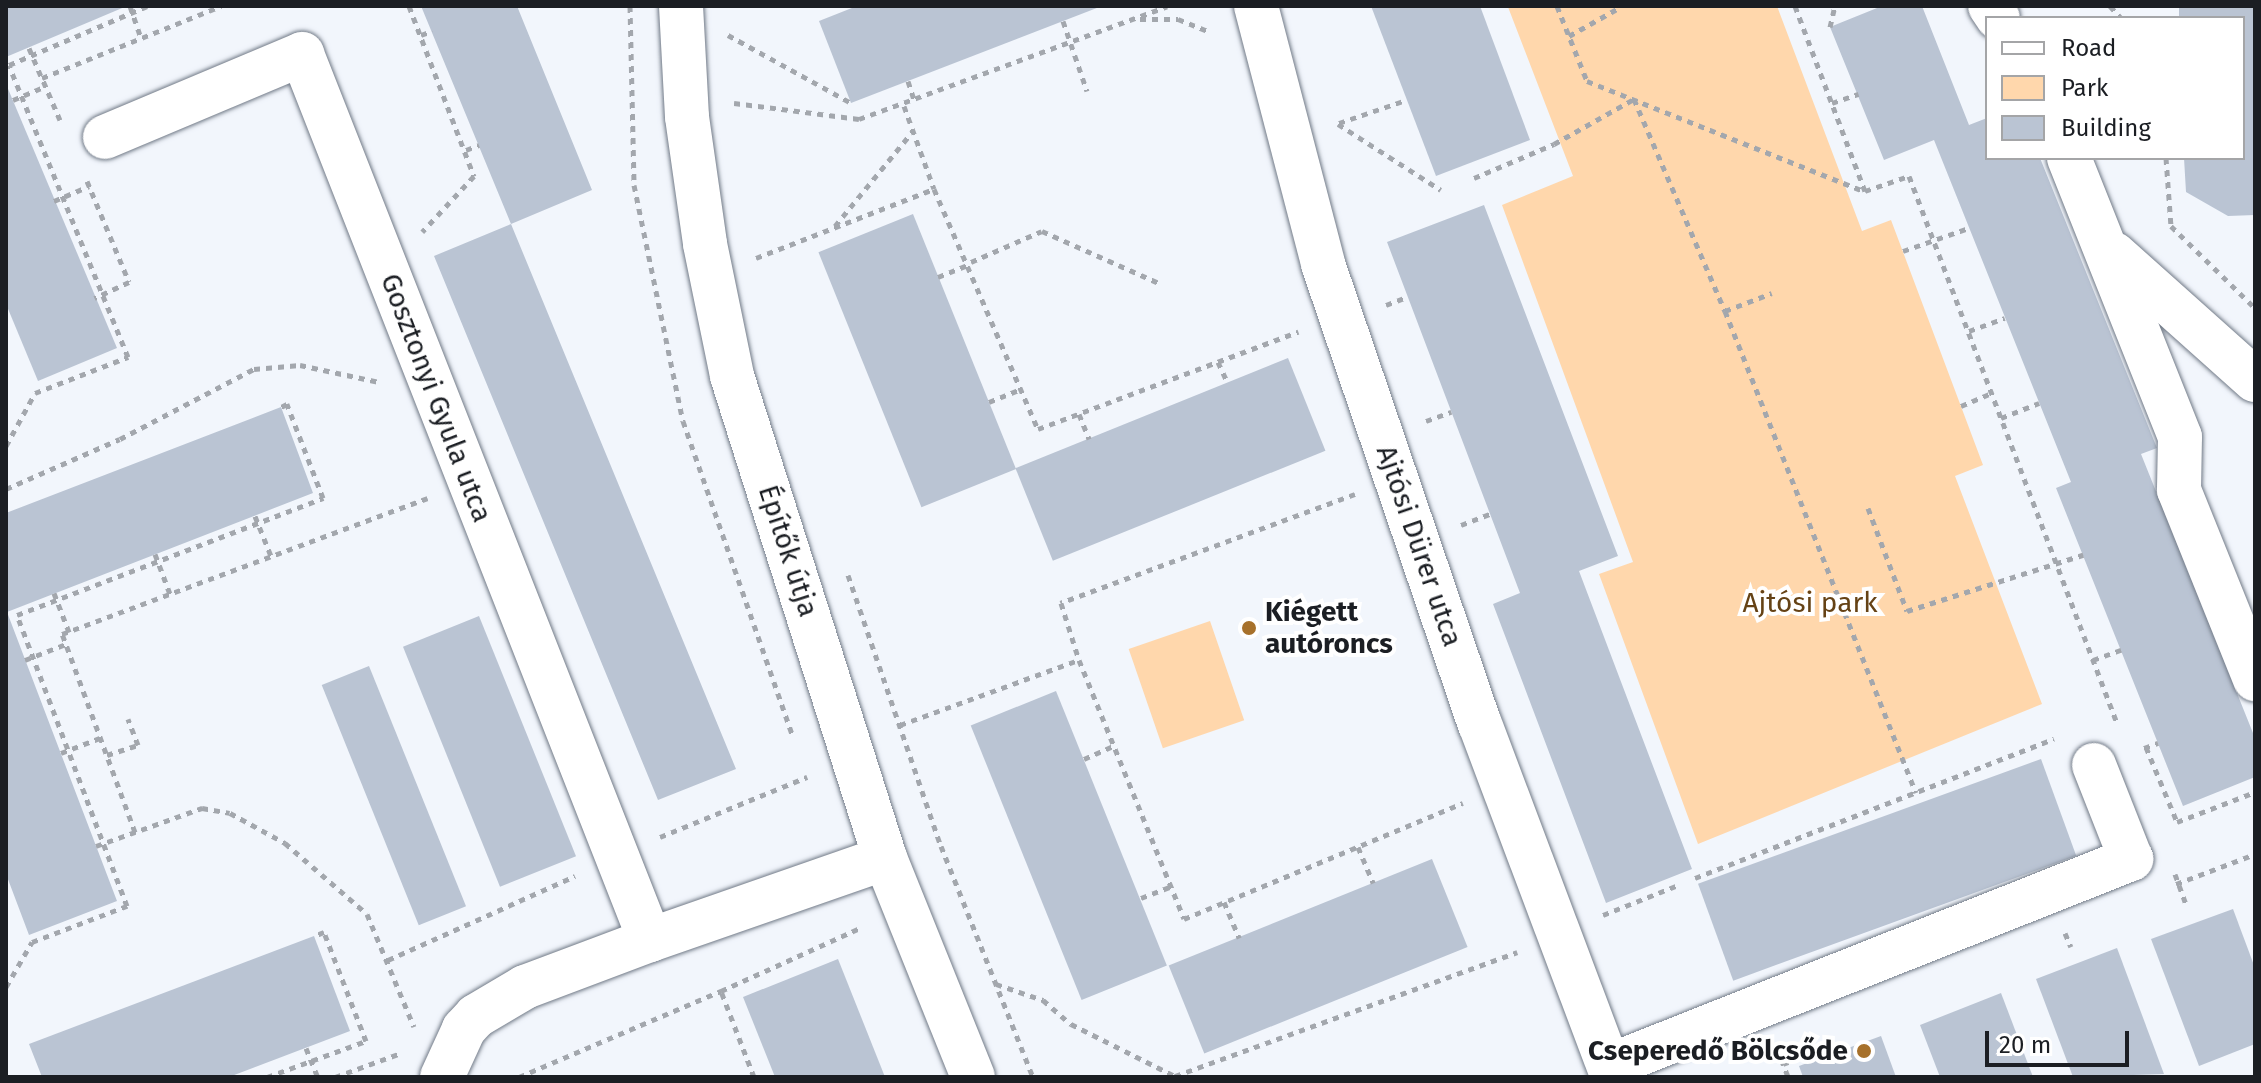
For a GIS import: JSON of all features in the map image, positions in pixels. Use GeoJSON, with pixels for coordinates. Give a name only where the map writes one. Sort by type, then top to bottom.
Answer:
{"type":"FeatureCollection","features":[{"type":"Feature","properties":{"kind":"street","name":"Építők útja"},"geometry":{"type":"LineString","coordinates":[[681,6],[687,117],[705,244],[732,376],[885,858],[973,1077]]}},
{"type":"Feature","properties":{"kind":"street","name":"Ajtósi Dürer utca"},"geometry":{"type":"LineString","coordinates":[[1256,6],[1323,264],[1480,724],[1574,928],[1611,1071]]}},
{"type":"Feature","properties":{"kind":"street","name":"Gosztonyi Gyula utca"},"geometry":{"type":"LineString","coordinates":[[105,137],[302,54],[650,940]]}},
{"type":"Feature","properties":{"kind":"street"},"geometry":{"type":"LineString","coordinates":[[2070,160],[2180,437],[2179,490],[2255,679]]}},
{"type":"Feature","properties":{"kind":"street"},"geometry":{"type":"LineString","coordinates":[[2107,248],[2255,380]]}},
{"type":"Feature","properties":{"kind":"street"},"geometry":{"type":"LineString","coordinates":[[1611,1071],[2131,859],[2094,765]]}},
{"type":"Feature","properties":{"kind":"street"},"geometry":{"type":"LineString","coordinates":[[442,1077],[464,1029],[476,1016],[525,987],[885,858]]}},
{"type":"Feature","properties":{"kind":"path"},"geometry":{"type":"LineString","coordinates":[[6,446],[35,393],[128,357],[9,65],[131,9],[147,6]]}},
{"type":"Feature","properties":{"kind":"path"},"geometry":{"type":"LineString","coordinates":[[42,78],[221,6]]}},
{"type":"Feature","properties":{"kind":"path"},"geometry":{"type":"LineString","coordinates":[[734,103],[859,119],[904,106],[1071,45],[1167,6]]}},
{"type":"Feature","properties":{"kind":"path"},"geometry":{"type":"LineString","coordinates":[[1557,6],[1587,81],[1865,191],[1909,176],[2119,727]]}},
{"type":"Feature","properties":{"kind":"path"},"geometry":{"type":"LineString","coordinates":[[1795,6],[1865,191]]}},
{"type":"Feature","properties":{"kind":"path"},"geometry":{"type":"LineString","coordinates":[[1830,27],[1835,6]]}},
{"type":"Feature","properties":{"kind":"path"},"geometry":{"type":"LineString","coordinates":[[131,9],[141,38]]}},
{"type":"Feature","properties":{"kind":"path"},"geometry":{"type":"LineString","coordinates":[[1569,36],[1617,9]]}},
{"type":"Feature","properties":{"kind":"path"},"geometry":{"type":"LineString","coordinates":[[1135,19],[1178,19],[1210,32]]}},
{"type":"Feature","properties":{"kind":"path"},"geometry":{"type":"LineString","coordinates":[[726,20],[728,48]]}},
{"type":"Feature","properties":{"kind":"path"},"geometry":{"type":"LineString","coordinates":[[1063,21],[1087,91]]}},
{"type":"Feature","properties":{"kind":"path"},"geometry":{"type":"LineString","coordinates":[[421,35],[432,31]]}},
{"type":"Feature","properties":{"kind":"path"},"geometry":{"type":"LineString","coordinates":[[727,35],[851,103]]}},
{"type":"Feature","properties":{"kind":"path"},"geometry":{"type":"LineString","coordinates":[[13,100],[46,86],[29,48]]}},
{"type":"Feature","properties":{"kind":"path"},"geometry":{"type":"LineString","coordinates":[[908,81],[915,102]]}},
{"type":"Feature","properties":{"kind":"path"},"geometry":{"type":"LineString","coordinates":[[733,89],[736,118]]}},
{"type":"Feature","properties":{"kind":"path"},"geometry":{"type":"LineString","coordinates":[[1832,103],[1858,94]]}},
{"type":"Feature","properties":{"kind":"path"},"geometry":{"type":"LineString","coordinates":[[1474,178],[1554,144],[1634,99]]}},
{"type":"Feature","properties":{"kind":"path"},"geometry":{"type":"LineString","coordinates":[[1634,99],[1725,311],[1916,793]]}},
{"type":"Feature","properties":{"kind":"path"},"geometry":{"type":"LineString","coordinates":[[1324,129],[1406,100]]}},
{"type":"Feature","properties":{"kind":"path"},"geometry":{"type":"LineString","coordinates":[[904,106],[934,189],[969,263],[1038,429],[1305,329]]}},
{"type":"Feature","properties":{"kind":"path"},"geometry":{"type":"LineString","coordinates":[[1338,124],[1441,190]]}},
{"type":"Feature","properties":{"kind":"path"},"geometry":{"type":"LineString","coordinates":[[834,228],[913,131]]}},
{"type":"Feature","properties":{"kind":"path"},"geometry":{"type":"LineString","coordinates":[[466,150],[479,145]]}},
{"type":"Feature","properties":{"kind":"path"},"geometry":{"type":"LineString","coordinates":[[2166,160],[2171,226],[2255,308]]}},
{"type":"Feature","properties":{"kind":"path"},"geometry":{"type":"LineString","coordinates":[[54,201],[89,186]]}},
{"type":"Feature","properties":{"kind":"path"},"geometry":{"type":"LineString","coordinates":[[755,258],[934,189]]}},
{"type":"Feature","properties":{"kind":"path"},"geometry":{"type":"LineString","coordinates":[[1903,251],[1969,228]]}},
{"type":"Feature","properties":{"kind":"path"},"geometry":{"type":"LineString","coordinates":[[938,277],[1042,231],[1161,284]]}},
{"type":"Feature","properties":{"kind":"path"},"geometry":{"type":"LineString","coordinates":[[753,250],[758,273]]}},
{"type":"Feature","properties":{"kind":"path"},"geometry":{"type":"LineString","coordinates":[[95,298],[129,282]]}},
{"type":"Feature","properties":{"kind":"path"},"geometry":{"type":"LineString","coordinates":[[1725,311],[1772,293]]}},
{"type":"Feature","properties":{"kind":"path"},"geometry":{"type":"LineString","coordinates":[[1969,331],[2005,318]]}},
{"type":"Feature","properties":{"kind":"path"},"geometry":{"type":"LineString","coordinates":[[1218,362],[1228,383]]}},
{"type":"Feature","properties":{"kind":"path"},"geometry":{"type":"LineString","coordinates":[[6,489],[120,439],[254,369],[300,365],[391,383]]}},
{"type":"Feature","properties":{"kind":"path"},"geometry":{"type":"LineString","coordinates":[[989,402],[1021,389]]}},
{"type":"Feature","properties":{"kind":"path"},"geometry":{"type":"LineString","coordinates":[[1961,406],[1992,393]]}},
{"type":"Feature","properties":{"kind":"path"},"geometry":{"type":"LineString","coordinates":[[2001,418],[2039,403]]}},
{"type":"Feature","properties":{"kind":"path"},"geometry":{"type":"LineString","coordinates":[[6,987],[32,942],[127,906],[99,845],[29,658],[17,615],[56,596],[157,562],[256,519],[323,498],[287,404],[281,407]]}},
{"type":"Feature","properties":{"kind":"path"},"geometry":{"type":"LineString","coordinates":[[1412,426],[1451,412]]}},
{"type":"Feature","properties":{"kind":"path"},"geometry":{"type":"LineString","coordinates":[[1079,414],[1089,439]]}},
{"type":"Feature","properties":{"kind":"path"},"geometry":{"type":"LineString","coordinates":[[135,832],[62,634],[470,483]]}},
{"type":"Feature","properties":{"kind":"path"},"geometry":{"type":"LineString","coordinates":[[1367,499],[1363,491],[1061,603],[1079,660],[1184,919],[1474,799]]}},
{"type":"Feature","properties":{"kind":"path"},"geometry":{"type":"LineString","coordinates":[[1868,508],[1907,611],[2083,555]]}},
{"type":"Feature","properties":{"kind":"path"},"geometry":{"type":"LineString","coordinates":[[1447,531],[1490,514]]}},
{"type":"Feature","properties":{"kind":"path"},"geometry":{"type":"LineString","coordinates":[[256,519],[271,556]]}},
{"type":"Feature","properties":{"kind":"path"},"geometry":{"type":"LineString","coordinates":[[155,554],[170,594]]}},
{"type":"Feature","properties":{"kind":"path"},"geometry":{"type":"LineString","coordinates":[[845,565],[900,725],[1033,1077]]}},
{"type":"Feature","properties":{"kind":"path"},"geometry":{"type":"LineString","coordinates":[[56,596],[69,632]]}},
{"type":"Feature","properties":{"kind":"path"},"geometry":{"type":"LineString","coordinates":[[29,658],[66,644]]}},
{"type":"Feature","properties":{"kind":"path"},"geometry":{"type":"LineString","coordinates":[[2093,660],[2121,650]]}},
{"type":"Feature","properties":{"kind":"path"},"geometry":{"type":"LineString","coordinates":[[900,725],[1079,660]]}},
{"type":"Feature","properties":{"kind":"path"},"geometry":{"type":"LineString","coordinates":[[2101,719],[2114,714]]}},
{"type":"Feature","properties":{"kind":"path"},"geometry":{"type":"LineString","coordinates":[[107,755],[138,745],[128,719]]}},
{"type":"Feature","properties":{"kind":"path"},"geometry":{"type":"LineString","coordinates":[[1695,878],[2062,736]]}},
{"type":"Feature","properties":{"kind":"path"},"geometry":{"type":"LineString","coordinates":[[64,752],[100,738]]}},
{"type":"Feature","properties":{"kind":"path"},"geometry":{"type":"LineString","coordinates":[[2137,750],[2158,743]]}},
{"type":"Feature","properties":{"kind":"path"},"geometry":{"type":"LineString","coordinates":[[1084,759],[1113,746]]}},
{"type":"Feature","properties":{"kind":"path"},"geometry":{"type":"LineString","coordinates":[[2146,747],[2177,822],[2255,792]]}},
{"type":"Feature","properties":{"kind":"path"},"geometry":{"type":"LineString","coordinates":[[656,838],[808,780]]}},
{"type":"Feature","properties":{"kind":"path"},"geometry":{"type":"LineString","coordinates":[[99,845],[202,808],[230,813],[285,843],[334,882],[367,914],[416,1031]]}},
{"type":"Feature","properties":{"kind":"path"},"geometry":{"type":"LineString","coordinates":[[1358,847],[1373,883]]}},
{"type":"Feature","properties":{"kind":"path"},"geometry":{"type":"LineString","coordinates":[[388,960],[616,858]]}},
{"type":"Feature","properties":{"kind":"path"},"geometry":{"type":"LineString","coordinates":[[2173,868],[2186,904]]}},
{"type":"Feature","properties":{"kind":"path"},"geometry":{"type":"LineString","coordinates":[[996,984],[1043,1000],[1071,1024],[1176,1077],[1574,928],[1676,886]]}},
{"type":"Feature","properties":{"kind":"path"},"geometry":{"type":"LineString","coordinates":[[1141,898],[1171,887]]}},
{"type":"Feature","properties":{"kind":"path"},"geometry":{"type":"LineString","coordinates":[[1224,902],[1239,938]]}},
{"type":"Feature","properties":{"kind":"path"},"geometry":{"type":"LineString","coordinates":[[519,1077],[721,991],[904,908]]}},
{"type":"Feature","properties":{"kind":"path"},"geometry":{"type":"LineString","coordinates":[[267,1077],[366,1041],[324,932],[314,936]]}},
{"type":"Feature","properties":{"kind":"path"},"geometry":{"type":"LineString","coordinates":[[721,991],[754,1077]]}},
{"type":"Feature","properties":{"kind":"path"},"geometry":{"type":"LineString","coordinates":[[306,1048],[318,1077]]}},
{"type":"Feature","properties":{"kind":"path"},"geometry":{"type":"LineString","coordinates":[[335,1077],[407,1051]]}},
{"type":"Feature","properties":{"kind":"path"},"geometry":{"type":"LineString","coordinates":[[1783,1064],[1797,1059]]}},
{"type":"Feature","properties":{"kind":"green space","name":"Ajtósi park"},"geometry":{"type":"Polygon","coordinates":[[[1777,6],[1862,231],[1891,220],[1983,465],[1955,476],[2042,704],[1698,844],[1599,574],[1633,562],[1502,205],[1573,176],[1508,7],[1777,6]]]}},
{"type":"Feature","properties":{"kind":"green space"},"geometry":{"type":"Polygon","coordinates":[[[1210,621],[1244,720],[1163,748],[1129,649],[1210,621]]]}},
{"type":"Feature","properties":{"kind":"building"},"geometry":{"type":"Polygon","coordinates":[[[6,6],[127,6],[6,57],[6,6]]]}},
{"type":"Feature","properties":{"kind":"building"},"geometry":{"type":"Polygon","coordinates":[[[421,6],[517,6],[592,190],[511,224],[421,6]]]}},
{"type":"Feature","properties":{"kind":"building"},"geometry":{"type":"Polygon","coordinates":[[[857,6],[1102,6],[851,103],[819,21],[857,6]]]}},
{"type":"Feature","properties":{"kind":"building"},"geometry":{"type":"Polygon","coordinates":[[[1371,6],[1480,6],[1530,140],[1436,176],[1371,6]]]}},
{"type":"Feature","properties":{"kind":"building"},"geometry":{"type":"Polygon","coordinates":[[[1882,6],[1922,6],[1969,125],[1985,119],[1985,160],[2041,160],[2157,448],[2141,454],[2255,738],[2255,777],[2183,806],[2056,488],[2071,482],[1934,140],[1884,160],[1830,27],[1882,6]]]}},
{"type":"Feature","properties":{"kind":"building"},"geometry":{"type":"Polygon","coordinates":[[[2179,6],[2255,6],[2255,215],[2228,216],[2186,192],[2184,160],[2245,160],[2245,16],[2179,16],[2179,6]]]}},
{"type":"Feature","properties":{"kind":"building"},"geometry":{"type":"Polygon","coordinates":[[[6,84],[117,348],[38,381],[6,304],[6,84]]]}},
{"type":"Feature","properties":{"kind":"building"},"geometry":{"type":"Polygon","coordinates":[[[1484,205],[1618,556],[1579,571],[1692,869],[1606,903],[1493,604],[1520,593],[1387,242],[1484,205]]]}},
{"type":"Feature","properties":{"kind":"building"},"geometry":{"type":"Polygon","coordinates":[[[913,214],[1016,469],[921,507],[818,252],[913,214]]]}},
{"type":"Feature","properties":{"kind":"building"},"geometry":{"type":"Polygon","coordinates":[[[511,224],[736,769],[658,800],[434,256],[511,224]]]}},
{"type":"Feature","properties":{"kind":"building"},"geometry":{"type":"Polygon","coordinates":[[[1288,358],[1325,451],[1053,561],[1015,468],[1288,358]]]}},
{"type":"Feature","properties":{"kind":"building"},"geometry":{"type":"Polygon","coordinates":[[[281,407],[313,493],[7,612],[117,901],[29,935],[6,874],[6,513],[281,407]]]}},
{"type":"Feature","properties":{"kind":"building"},"geometry":{"type":"Polygon","coordinates":[[[479,616],[576,856],[500,887],[403,647],[479,616]]]}},
{"type":"Feature","properties":{"kind":"building"},"geometry":{"type":"Polygon","coordinates":[[[369,666],[466,906],[419,925],[322,685],[369,666]]]}},
{"type":"Feature","properties":{"kind":"building"},"geometry":{"type":"Polygon","coordinates":[[[1056,691],[1167,965],[1082,1000],[971,725],[1056,691]]]}},
{"type":"Feature","properties":{"kind":"building"},"geometry":{"type":"Polygon","coordinates":[[[2041,759],[2076,856],[1733,981],[1698,884],[2041,759]]]}},
{"type":"Feature","properties":{"kind":"building"},"geometry":{"type":"Polygon","coordinates":[[[1432,859],[1468,947],[1204,1053],[1169,965],[1432,859]]]}},
{"type":"Feature","properties":{"kind":"building"},"geometry":{"type":"Polygon","coordinates":[[[2233,909],[2255,968],[2255,1044],[2199,1066],[2151,939],[2233,909]]]}},
{"type":"Feature","properties":{"kind":"building"},"geometry":{"type":"Polygon","coordinates":[[[314,936],[350,1031],[229,1077],[42,1077],[29,1044],[314,936]]]}},
{"type":"Feature","properties":{"kind":"building"},"geometry":{"type":"Polygon","coordinates":[[[2117,948],[2164,1074],[2073,1077],[2036,979],[2117,948]]]}},
{"type":"Feature","properties":{"kind":"building"},"geometry":{"type":"Polygon","coordinates":[[[838,959],[885,1077],[775,1077],[743,997],[838,959]]]}},
{"type":"Feature","properties":{"kind":"building"},"geometry":{"type":"Polygon","coordinates":[[[2001,993],[2033,1077],[1940,1077],[1920,1025],[2001,993]]]}},
{"type":"Feature","properties":{"kind":"building","name":"Cseperedő Bölcsőde"},"geometry":{"type":"Polygon","coordinates":[[[1881,1036],[1896,1077],[1803,1077],[1799,1066],[1881,1036]]]}},
{"type":"Feature","properties":{"kind":"place","name":"Kiégett autóroncs"},"geometry":{"type":"Point","coordinates":[1249,628]}},
{"type":"Feature","properties":{"kind":"place","name":"Cseperedő Bölcsőde"},"geometry":{"type":"Point","coordinates":[1864,1051]}}]}
